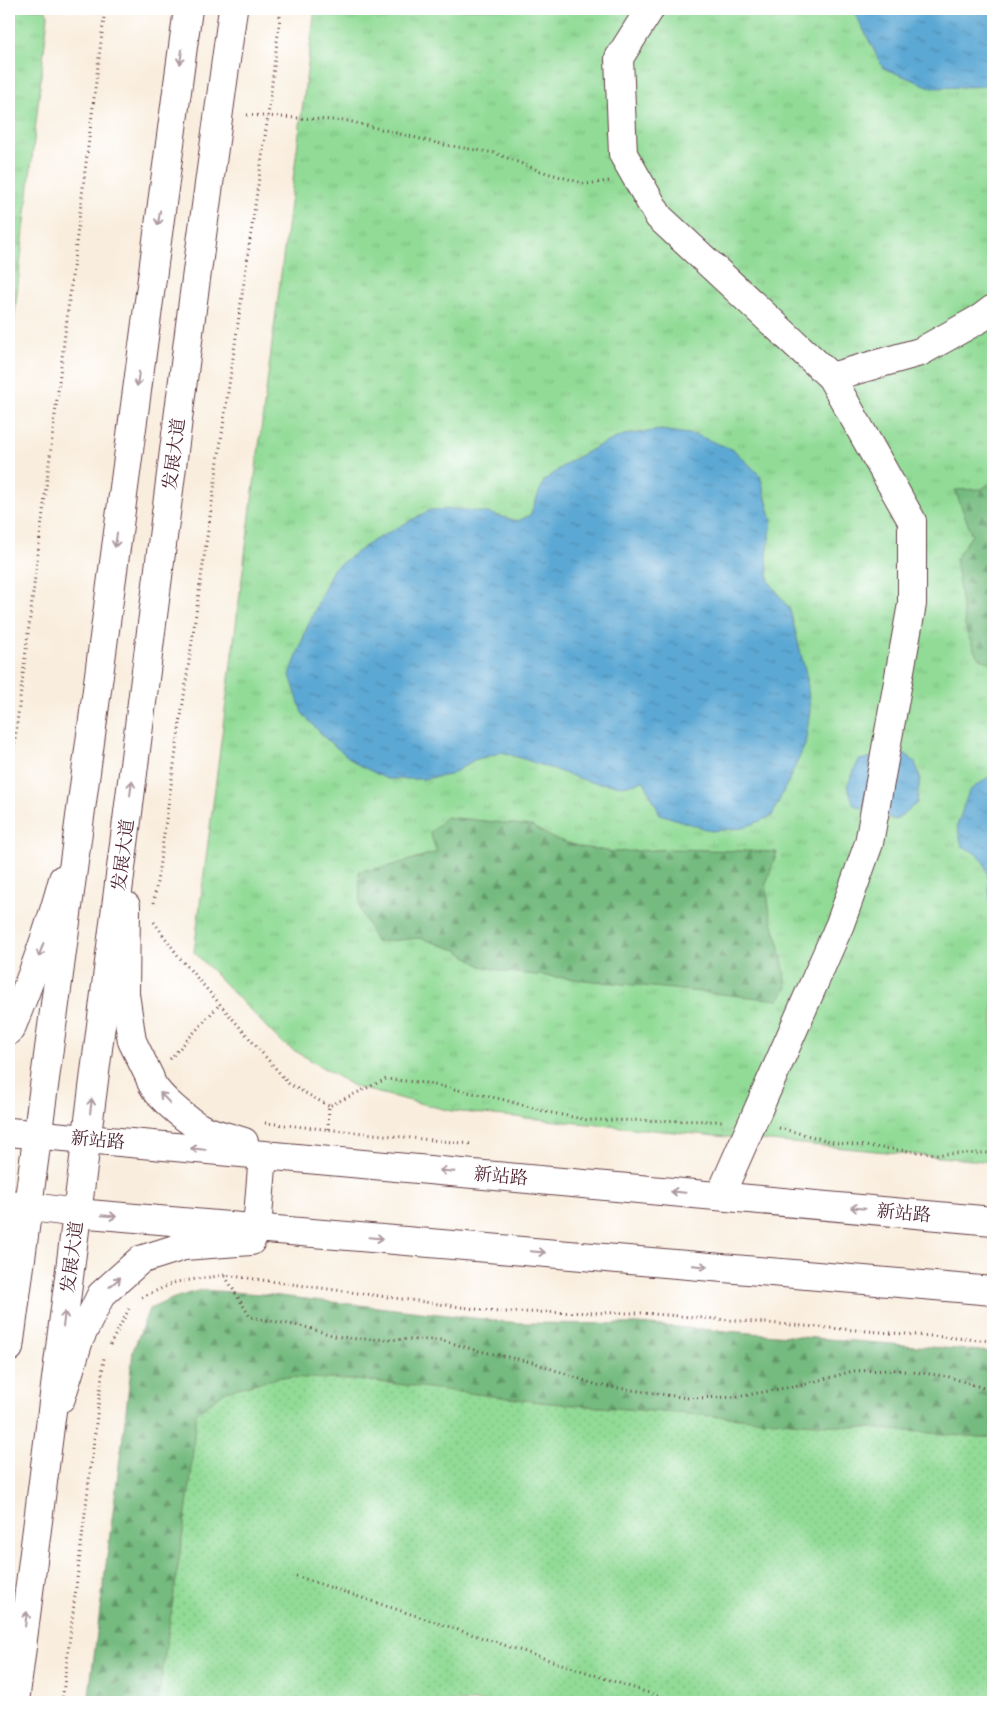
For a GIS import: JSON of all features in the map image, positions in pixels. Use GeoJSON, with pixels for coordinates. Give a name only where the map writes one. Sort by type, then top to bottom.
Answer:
{"type":"FeatureCollection","features":[{"type":"Feature","properties":{"kind":"street"},"geometry":{"type":"LineString","coordinates":[[9,1348],[18,1205],[37,1134],[188,9]]}},
{"type":"Feature","properties":{"kind":"street","name":"发展大道"},"geometry":{"type":"LineString","coordinates":[[15,1702],[232,9]]}},
{"type":"Feature","properties":{"kind":"street"},"geometry":{"type":"LineString","coordinates":[[650,9],[619,58],[623,154],[659,217],[831,377],[912,521],[912,604],[869,843],[840,924],[720,1196]]}},
{"type":"Feature","properties":{"kind":"street"},"geometry":{"type":"LineString","coordinates":[[831,377],[920,352],[981,318],[993,309]]}},
{"type":"Feature","properties":{"kind":"street"},"geometry":{"type":"LineString","coordinates":[[9,1031],[35,968],[55,910],[79,819]]}},
{"type":"Feature","properties":{"kind":"street"},"geometry":{"type":"LineString","coordinates":[[127,826],[125,994],[132,1041],[150,1078],[151,1084],[174,1109],[200,1127],[245,1142],[356,1163]]}},
{"type":"Feature","properties":{"kind":"street","name":"新站路"},"geometry":{"type":"LineString","coordinates":[[9,1132],[993,1221]]}},
{"type":"Feature","properties":{"kind":"street"},"geometry":{"type":"LineString","coordinates":[[257,1228],[263,1154]]}},
{"type":"Feature","properties":{"kind":"street"},"geometry":{"type":"LineString","coordinates":[[18,1205],[77,1213],[993,1291]]}},
{"type":"Feature","properties":{"kind":"street"},"geometry":{"type":"LineString","coordinates":[[49,1438],[79,1340],[101,1295],[140,1260],[184,1246],[334,1235]]}},
{"type":"Feature","properties":{"kind":"path"},"geometry":{"type":"LineString","coordinates":[[9,788],[105,9]]}},
{"type":"Feature","properties":{"kind":"path"},"geometry":{"type":"LineString","coordinates":[[154,910],[268,116],[281,9]]}},
{"type":"Feature","properties":{"kind":"path"},"geometry":{"type":"LineString","coordinates":[[218,115],[348,121],[445,145],[496,153],[540,171],[586,184],[637,178]]}},
{"type":"Feature","properties":{"kind":"path"},"geometry":{"type":"LineString","coordinates":[[151,929],[152,920],[179,958],[289,1084],[329,1106]]}},
{"type":"Feature","properties":{"kind":"path"},"geometry":{"type":"LineString","coordinates":[[167,1062],[220,1004]]}},
{"type":"Feature","properties":{"kind":"path"},"geometry":{"type":"LineString","coordinates":[[329,1106],[386,1079],[425,1083],[588,1120],[753,1121],[837,1143],[936,1154],[993,1153]]}},
{"type":"Feature","properties":{"kind":"path"},"geometry":{"type":"LineString","coordinates":[[328,1129],[329,1106]]}},
{"type":"Feature","properties":{"kind":"path"},"geometry":{"type":"LineString","coordinates":[[262,1123],[475,1144]]}},
{"type":"Feature","properties":{"kind":"path"},"geometry":{"type":"LineString","coordinates":[[141,1298],[176,1282],[225,1275],[498,1312],[641,1313],[993,1341]]}},
{"type":"Feature","properties":{"kind":"path"},"geometry":{"type":"LineString","coordinates":[[225,1275],[250,1318],[304,1327],[357,1340],[441,1340],[479,1351],[532,1362],[598,1385],[688,1398],[736,1397],[802,1385],[853,1371],[895,1370],[946,1376],[993,1391]]}},
{"type":"Feature","properties":{"kind":"path"},"geometry":{"type":"LineString","coordinates":[[109,1346],[133,1302]]}},
{"type":"Feature","properties":{"kind":"path"},"geometry":{"type":"LineString","coordinates":[[62,1702],[105,1355]]}},
{"type":"Feature","properties":{"kind":"path"},"geometry":{"type":"LineString","coordinates":[[296,1576],[676,1702]]}},
{"type":"Feature","properties":{"kind":"green space"},"geometry":{"type":"Polygon","coordinates":[[[9,9],[45,9],[48,15],[9,365],[9,9]]]}},
{"type":"Feature","properties":{"kind":"green space"},"geometry":{"type":"Polygon","coordinates":[[[315,9],[993,9],[993,1162],[451,1111],[355,1087],[282,1043],[194,952],[315,9]]]}},
{"type":"Feature","properties":{"kind":"green space"},"geometry":{"type":"Polygon","coordinates":[[[993,481],[993,665],[977,656],[966,631],[955,559],[972,535],[955,490],[982,489],[993,481]]]}},
{"type":"Feature","properties":{"kind":"green space"},"geometry":{"type":"Polygon","coordinates":[[[446,817],[532,826],[552,838],[581,847],[614,852],[674,849],[777,852],[766,884],[770,915],[779,944],[787,987],[779,1000],[507,972],[481,966],[457,950],[420,938],[376,942],[360,909],[359,871],[386,867],[437,852],[430,833],[446,817]]]}},
{"type":"Feature","properties":{"kind":"green space"},"geometry":{"type":"Polygon","coordinates":[[[201,1290],[262,1294],[518,1323],[636,1324],[993,1352],[993,1438],[548,1403],[371,1381],[282,1377],[196,1413],[190,1486],[158,1702],[95,1702],[89,1694],[133,1351],[149,1309],[174,1298],[201,1290]]]}},
{"type":"Feature","properties":{"kind":"green space"},"geometry":{"type":"Polygon","coordinates":[[[282,1377],[371,1381],[548,1403],[993,1438],[993,1702],[158,1702],[190,1486],[196,1413],[226,1391],[282,1377]]]}},
{"type":"Feature","properties":{"kind":"water"},"geometry":{"type":"Polygon","coordinates":[[[853,9],[993,9],[993,86],[933,88],[883,68],[853,9]]]}},
{"type":"Feature","properties":{"kind":"water"},"geometry":{"type":"Polygon","coordinates":[[[661,430],[696,435],[734,450],[760,475],[772,521],[767,556],[769,581],[790,610],[807,678],[810,711],[805,745],[772,816],[743,828],[711,831],[660,814],[644,781],[623,786],[590,782],[503,752],[474,760],[450,775],[423,779],[387,779],[357,764],[327,740],[302,713],[290,675],[306,630],[333,569],[371,542],[430,510],[459,509],[488,513],[518,521],[530,515],[544,481],[567,463],[596,447],[624,435],[661,430]]]}},
{"type":"Feature","properties":{"kind":"water"},"geometry":{"type":"Polygon","coordinates":[[[902,751],[915,762],[920,777],[917,803],[896,820],[854,805],[847,786],[859,760],[902,751]]]}},
{"type":"Feature","properties":{"kind":"water"},"geometry":{"type":"Polygon","coordinates":[[[993,774],[993,910],[984,863],[979,856],[962,846],[957,826],[969,791],[993,774]]]}}]}
